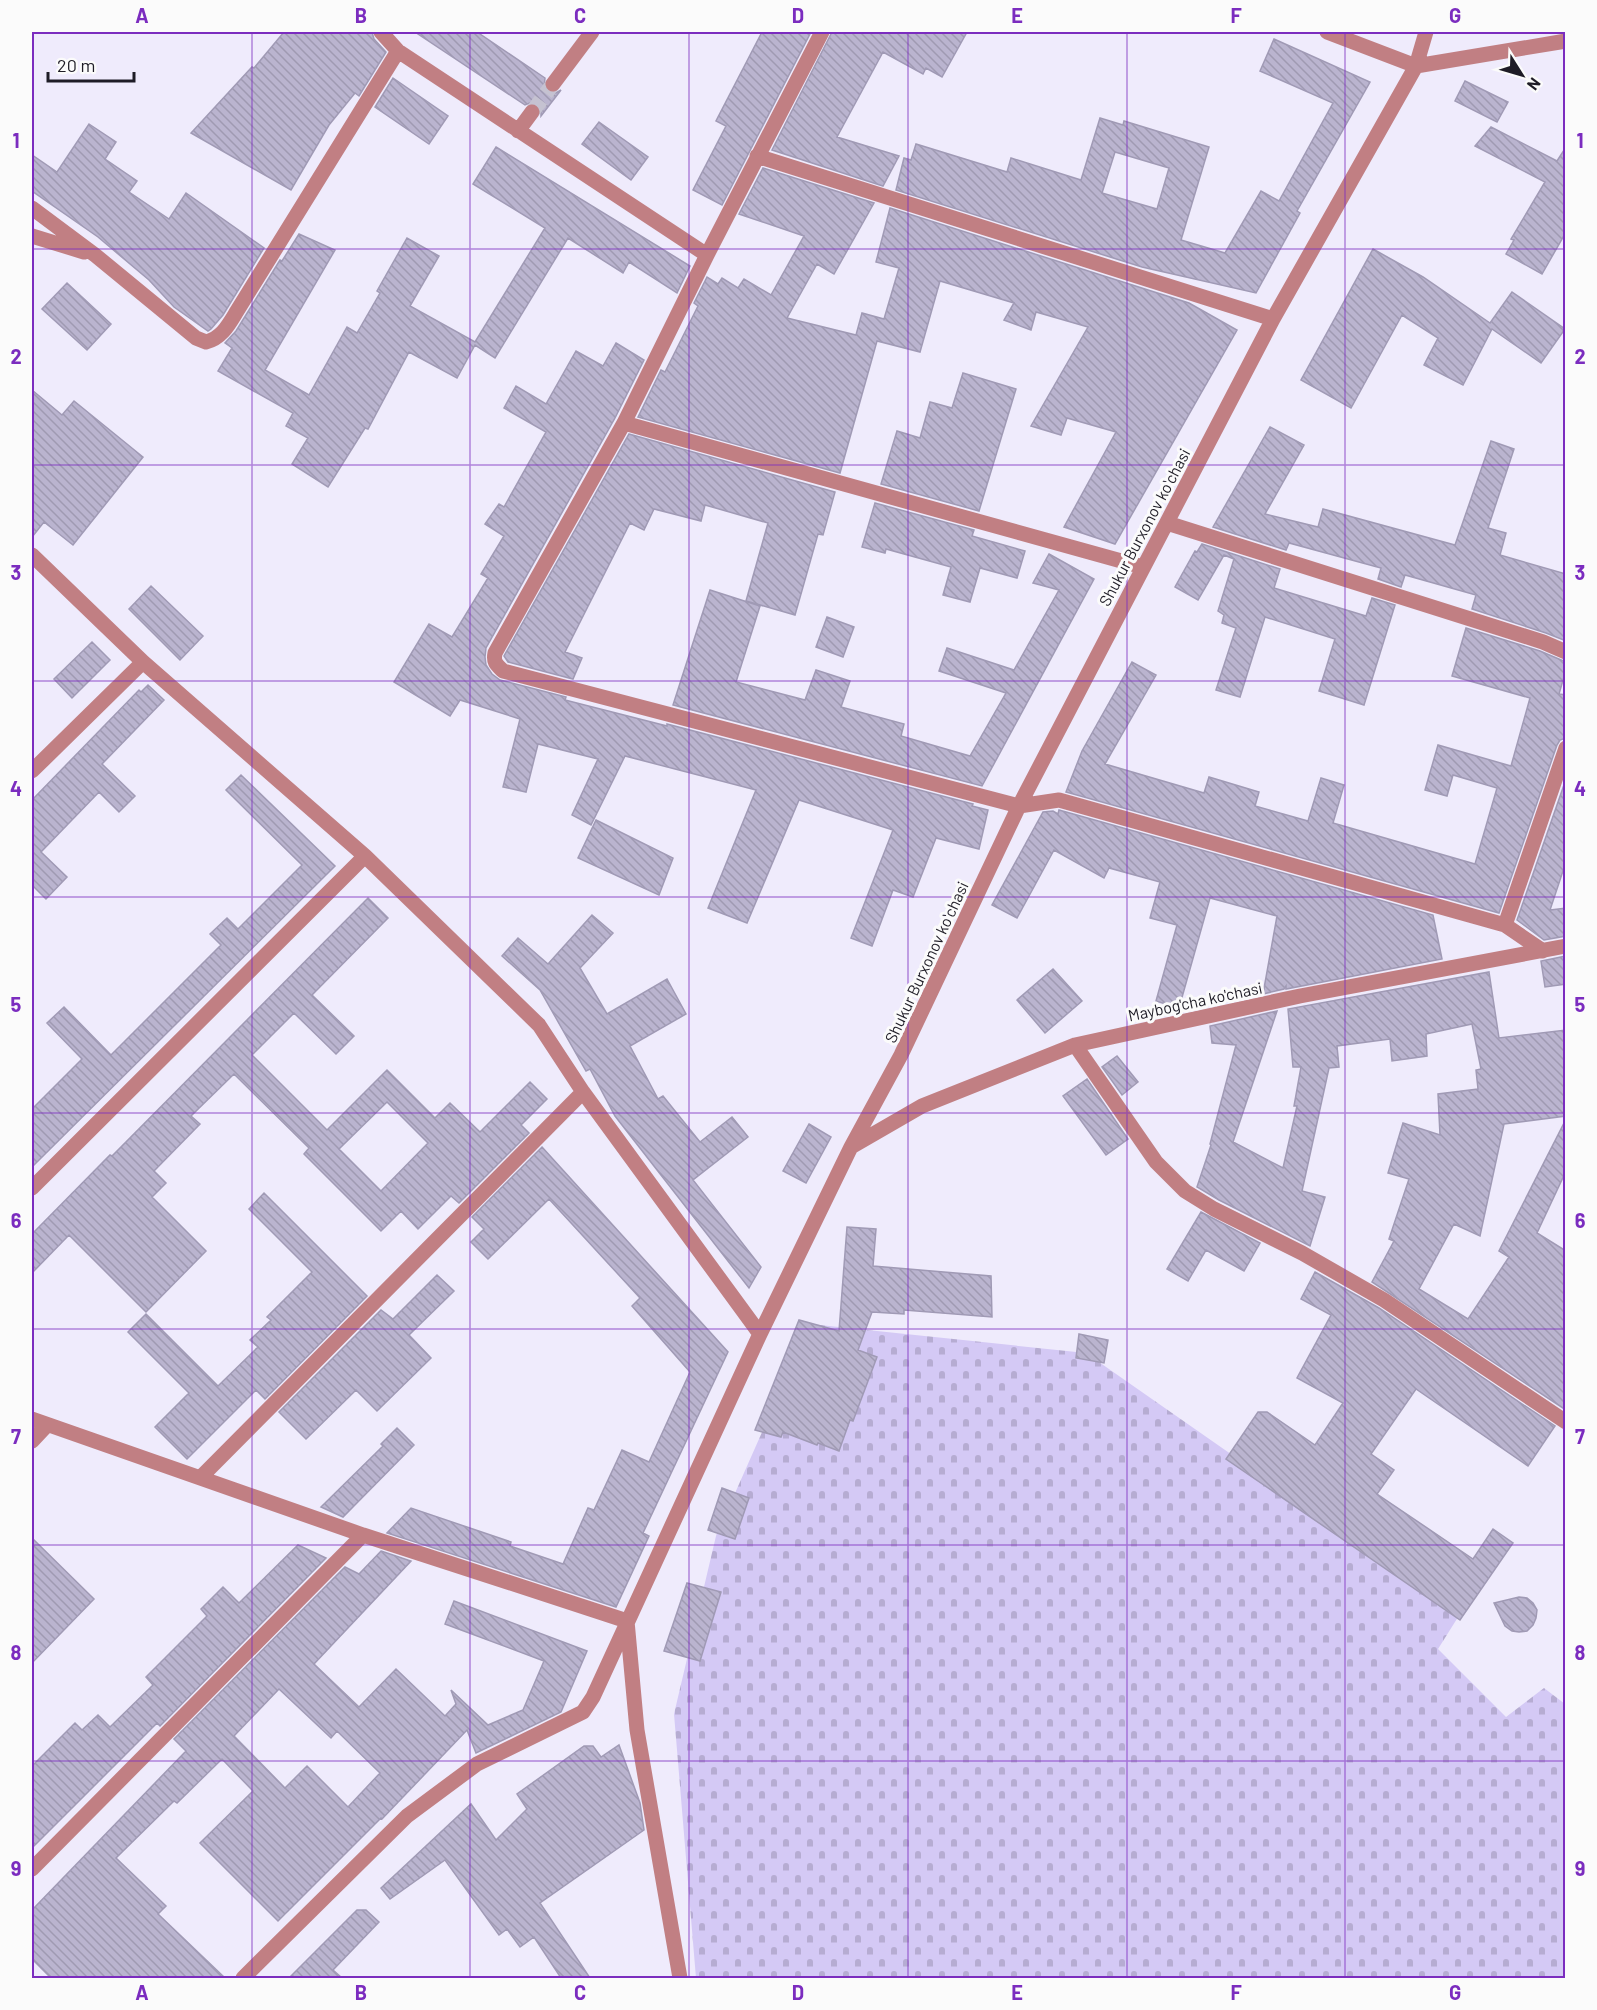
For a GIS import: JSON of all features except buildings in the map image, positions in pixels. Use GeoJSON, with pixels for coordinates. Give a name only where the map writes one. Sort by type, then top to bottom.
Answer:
{"type":"FeatureCollection","features":[{"type":"Feature","properties":{"kind":"street"},"geometry":{"type":"LineString","coordinates":[[381,32],[398,51],[707,255]]}},
{"type":"Feature","properties":{"kind":"street"},"geometry":{"type":"LineString","coordinates":[[553,84],[592,32]]}},
{"type":"Feature","properties":{"kind":"street"},"geometry":{"type":"LineString","coordinates":[[822,32],[707,255],[624,423],[495,653],[495,664],[503,671],[1019,806],[1059,800],[1505,925],[1542,951]]}},
{"type":"Feature","properties":{"kind":"street"},"geometry":{"type":"LineString","coordinates":[[1327,32],[1417,61],[1566,41]]}},
{"type":"Feature","properties":{"kind":"street","name":"Shukur Burxonov koʻchasi"},"geometry":{"type":"LineString","coordinates":[[243,1978],[407,1816],[477,1764],[583,1712],[593,1697],[760,1334],[851,1147],[901,1055],[1019,806],[1273,319],[1417,61],[1426,32]]}},
{"type":"Feature","properties":{"kind":"street"},"geometry":{"type":"LineString","coordinates":[[32,208],[95,255],[196,338],[206,342],[216,340],[237,311],[398,51]]}},
{"type":"Feature","properties":{"kind":"street"},"geometry":{"type":"LineString","coordinates":[[519,131],[532,112]]}},
{"type":"Feature","properties":{"kind":"street"},"geometry":{"type":"LineString","coordinates":[[758,156],[1273,319]]}},
{"type":"Feature","properties":{"kind":"street"},"geometry":{"type":"LineString","coordinates":[[32,236],[95,255]]}},
{"type":"Feature","properties":{"kind":"street"},"geometry":{"type":"LineString","coordinates":[[624,423],[1143,567]]}},
{"type":"Feature","properties":{"kind":"street"},"geometry":{"type":"LineString","coordinates":[[1167,523],[1543,642],[1566,652]]}},
{"type":"Feature","properties":{"kind":"street"},"geometry":{"type":"LineString","coordinates":[[32,555],[143,662],[364,856],[539,1025],[583,1092],[760,1334]]}},
{"type":"Feature","properties":{"kind":"street"},"geometry":{"type":"LineString","coordinates":[[32,771],[143,662]]}},
{"type":"Feature","properties":{"kind":"street"},"geometry":{"type":"LineString","coordinates":[[1505,925],[1566,748]]}},
{"type":"Feature","properties":{"kind":"street"},"geometry":{"type":"LineString","coordinates":[[32,1188],[364,856]]}},
{"type":"Feature","properties":{"kind":"street","name":"Maybog'cha ko'chasi"},"geometry":{"type":"LineString","coordinates":[[851,1147],[922,1106],[1075,1045],[1300,996],[1566,946]]}},
{"type":"Feature","properties":{"kind":"street"},"geometry":{"type":"LineString","coordinates":[[1075,1045],[1156,1162],[1185,1191],[1214,1209],[1302,1253],[1384,1300],[1566,1422]]}},
{"type":"Feature","properties":{"kind":"street"},"geometry":{"type":"LineString","coordinates":[[201,1477],[583,1092]]}},
{"type":"Feature","properties":{"kind":"street"},"geometry":{"type":"LineString","coordinates":[[32,1419],[363,1535],[627,1621],[637,1730],[680,1978]]}},
{"type":"Feature","properties":{"kind":"street"},"geometry":{"type":"LineString","coordinates":[[32,1441],[47,1425]]}},
{"type":"Feature","properties":{"kind":"street"},"geometry":{"type":"LineString","coordinates":[[32,1869],[363,1535]]}},
{"type":"Feature","properties":{"kind":"green space"},"geometry":{"type":"Polygon","coordinates":[[[810,1324],[1086,1353],[1460,1614],[1438,1649],[1506,1717],[1544,1688],[1565,1704],[1565,1978],[696,1978],[674,1714],[716,1536],[810,1324]]]}},
{"type":"Feature","properties":{"kind":"tunnel"},"geometry":{"type":"LineString","coordinates":[[532,112],[553,84]]}}]}
